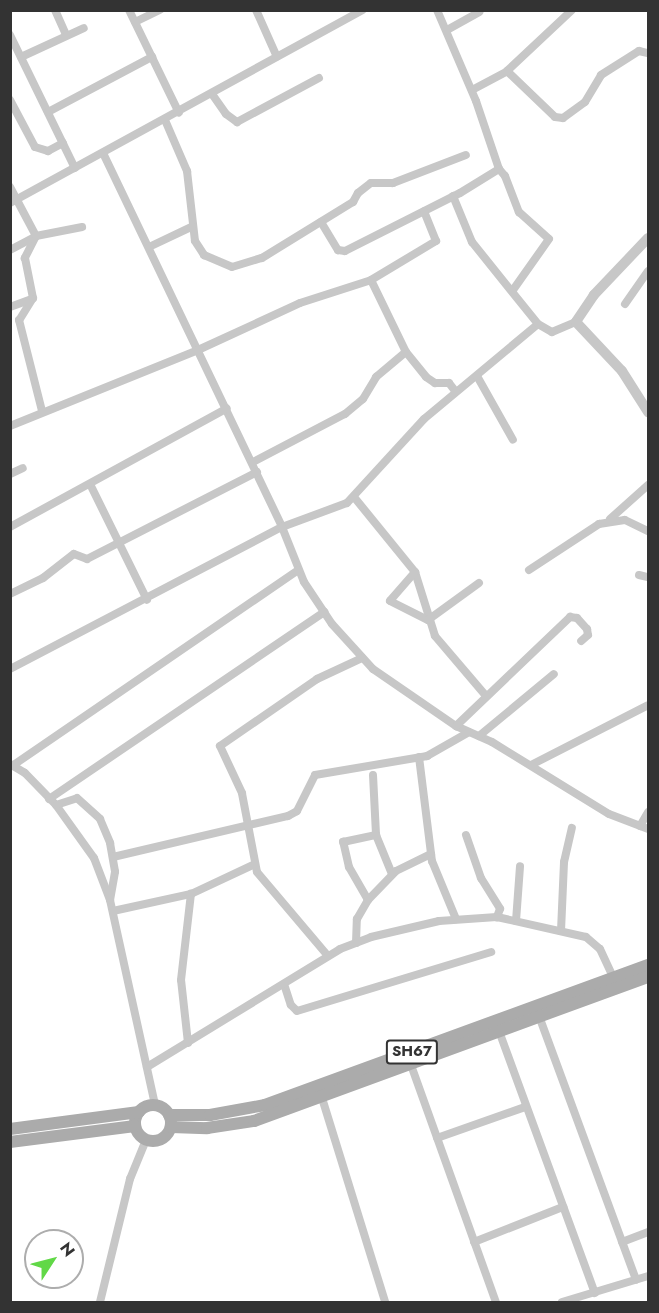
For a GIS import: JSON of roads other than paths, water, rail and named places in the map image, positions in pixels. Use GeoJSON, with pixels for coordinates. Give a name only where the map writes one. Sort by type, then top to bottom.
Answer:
{"type":"FeatureCollection","features":[{"type":"Feature","properties":{"kind":"main road","name":"SH67"},"geometry":{"type":"LineString","coordinates":[[170,1121],[265,1105],[648,964]]}},
{"type":"Feature","properties":{"kind":"main road","name":"SH67"},"geometry":{"type":"LineString","coordinates":[[170,1121],[207,1128],[254,1120],[322,1098],[648,977]]}},
{"type":"Feature","properties":{"kind":"main road"},"geometry":{"type":"LineString","coordinates":[[10,1129],[139,1112],[155,1105],[170,1121]]}},
{"type":"Feature","properties":{"kind":"main road"},"geometry":{"type":"LineString","coordinates":[[135,1126],[139,1112]]}},
{"type":"Feature","properties":{"kind":"main road","name":"SH67"},"geometry":{"type":"LineString","coordinates":[[146,1140],[164,1137],[170,1121]]}},
{"type":"Feature","properties":{"kind":"main road"},"geometry":{"type":"LineString","coordinates":[[135,1126],[146,1140]]}},
{"type":"Feature","properties":{"kind":"main road"},"geometry":{"type":"LineString","coordinates":[[10,1142],[135,1126]]}},
{"type":"Feature","properties":{"kind":"street"},"geometry":{"type":"LineString","coordinates":[[55,10],[66,35]]}},
{"type":"Feature","properties":{"kind":"street"},"geometry":{"type":"LineString","coordinates":[[129,10],[179,113]]}},
{"type":"Feature","properties":{"kind":"street"},"geometry":{"type":"LineString","coordinates":[[135,22],[160,10]]}},
{"type":"Feature","properties":{"kind":"street"},"geometry":{"type":"LineString","coordinates":[[256,10],[277,57]]}},
{"type":"Feature","properties":{"kind":"street"},"geometry":{"type":"LineString","coordinates":[[10,204],[363,10]]}},
{"type":"Feature","properties":{"kind":"street"},"geometry":{"type":"LineString","coordinates":[[437,10],[472,90],[499,169],[510,185],[519,212],[549,239],[513,290]]}},
{"type":"Feature","properties":{"kind":"street"},"geometry":{"type":"LineString","coordinates":[[472,90],[507,71],[572,10]]}},
{"type":"Feature","properties":{"kind":"street"},"geometry":{"type":"LineString","coordinates":[[447,30],[479,12]]}},
{"type":"Feature","properties":{"kind":"street"},"geometry":{"type":"LineString","coordinates":[[21,57],[84,28]]}},
{"type":"Feature","properties":{"kind":"street"},"geometry":{"type":"LineString","coordinates":[[10,35],[75,168]]}},
{"type":"Feature","properties":{"kind":"street"},"geometry":{"type":"LineString","coordinates":[[507,71],[555,117],[563,118],[585,102],[601,75],[639,51],[648,53]]}},
{"type":"Feature","properties":{"kind":"street"},"geometry":{"type":"LineString","coordinates":[[48,112],[152,57]]}},
{"type":"Feature","properties":{"kind":"street"},"geometry":{"type":"LineString","coordinates":[[212,94],[226,114],[237,122],[319,78]]}},
{"type":"Feature","properties":{"kind":"street"},"geometry":{"type":"LineString","coordinates":[[10,100],[35,147],[48,151],[63,142]]}},
{"type":"Feature","properties":{"kind":"street"},"geometry":{"type":"LineString","coordinates":[[165,120],[187,171],[191,227],[204,255],[232,267],[262,258],[353,202],[358,193],[371,183],[393,183],[466,155]]}},
{"type":"Feature","properties":{"kind":"street"},"geometry":{"type":"LineString","coordinates":[[103,153],[253,462],[298,570],[324,612],[362,658],[412,699],[456,726],[531,765],[609,814],[648,829]]}},
{"type":"Feature","properties":{"kind":"street"},"geometry":{"type":"LineString","coordinates":[[321,222],[342,252],[453,196],[499,169]]}},
{"type":"Feature","properties":{"kind":"street"},"geometry":{"type":"LineString","coordinates":[[10,187],[19,198],[36,236]]}},
{"type":"Feature","properties":{"kind":"street"},"geometry":{"type":"LineString","coordinates":[[453,196],[472,242],[513,290],[538,324],[552,332],[576,322],[594,295],[648,237]]}},
{"type":"Feature","properties":{"kind":"street"},"geometry":{"type":"LineString","coordinates":[[10,426],[42,411],[198,350],[300,303],[371,280],[436,241],[424,211]]}},
{"type":"Feature","properties":{"kind":"street"},"geometry":{"type":"LineString","coordinates":[[10,250],[36,236],[82,227]]}},
{"type":"Feature","properties":{"kind":"street"},"geometry":{"type":"LineString","coordinates":[[149,246],[191,227]]}},
{"type":"Feature","properties":{"kind":"street"},"geometry":{"type":"LineString","coordinates":[[36,236],[25,258],[33,298],[19,320],[42,411]]}},
{"type":"Feature","properties":{"kind":"street"},"geometry":{"type":"LineString","coordinates":[[625,304],[648,271]]}},
{"type":"Feature","properties":{"kind":"street"},"geometry":{"type":"LineString","coordinates":[[371,280],[406,352],[430,381],[449,383],[456,392]]}},
{"type":"Feature","properties":{"kind":"street"},"geometry":{"type":"LineString","coordinates":[[10,307],[33,298]]}},
{"type":"Feature","properties":{"kind":"street"},"geometry":{"type":"LineString","coordinates":[[576,322],[622,371],[648,412]]}},
{"type":"Feature","properties":{"kind":"street"},"geometry":{"type":"LineString","coordinates":[[10,669],[147,600],[282,527],[338,509],[354,497],[420,423],[538,324]]}},
{"type":"Feature","properties":{"kind":"street"},"geometry":{"type":"LineString","coordinates":[[253,462],[345,414],[363,399],[376,377],[406,352]]}},
{"type":"Feature","properties":{"kind":"street"},"geometry":{"type":"LineString","coordinates":[[477,376],[513,440]]}},
{"type":"Feature","properties":{"kind":"street"},"geometry":{"type":"LineString","coordinates":[[10,528],[227,408]]}},
{"type":"Feature","properties":{"kind":"street"},"geometry":{"type":"LineString","coordinates":[[10,474],[23,468]]}},
{"type":"Feature","properties":{"kind":"street"},"geometry":{"type":"LineString","coordinates":[[10,594],[43,578],[75,554],[87,559],[121,539],[211,499],[257,472]]}},
{"type":"Feature","properties":{"kind":"street"},"geometry":{"type":"LineString","coordinates":[[90,484],[121,539],[147,600]]}},
{"type":"Feature","properties":{"kind":"street"},"geometry":{"type":"LineString","coordinates":[[529,570],[587,528],[609,520],[648,485]]}},
{"type":"Feature","properties":{"kind":"street"},"geometry":{"type":"LineString","coordinates":[[354,497],[416,572],[428,620],[435,636],[486,696]]}},
{"type":"Feature","properties":{"kind":"street"},"geometry":{"type":"LineString","coordinates":[[609,520],[636,523],[648,531]]}},
{"type":"Feature","properties":{"kind":"street"},"geometry":{"type":"LineString","coordinates":[[155,1105],[113,911],[94,858],[56,805],[13,768],[298,570]]}},
{"type":"Feature","properties":{"kind":"street"},"geometry":{"type":"LineString","coordinates":[[416,572],[390,601],[428,620]]}},
{"type":"Feature","properties":{"kind":"street"},"geometry":{"type":"LineString","coordinates":[[639,574],[648,577]]}},
{"type":"Feature","properties":{"kind":"street"},"geometry":{"type":"LineString","coordinates":[[428,620],[479,583]]}},
{"type":"Feature","properties":{"kind":"street"},"geometry":{"type":"LineString","coordinates":[[49,799],[324,612]]}},
{"type":"Feature","properties":{"kind":"street"},"geometry":{"type":"LineString","coordinates":[[456,726],[570,617],[577,618],[587,629],[588,635],[581,641]]}},
{"type":"Feature","properties":{"kind":"street"},"geometry":{"type":"LineString","coordinates":[[328,956],[253,865],[242,793],[219,748],[221,743],[317,679],[362,658]]}},
{"type":"Feature","properties":{"kind":"street"},"geometry":{"type":"LineString","coordinates":[[479,736],[554,674]]}},
{"type":"Feature","properties":{"kind":"street"},"geometry":{"type":"LineString","coordinates":[[531,765],[648,705]]}},
{"type":"Feature","properties":{"kind":"street"},"geometry":{"type":"LineString","coordinates":[[113,856],[248,826],[295,812],[315,775],[441,751],[469,732]]}},
{"type":"Feature","properties":{"kind":"street"},"geometry":{"type":"LineString","coordinates":[[419,757],[431,854],[456,920]]}},
{"type":"Feature","properties":{"kind":"street"},"geometry":{"type":"LineString","coordinates":[[373,774],[376,835],[392,874]]}},
{"type":"Feature","properties":{"kind":"street"},"geometry":{"type":"LineString","coordinates":[[56,805],[71,798],[83,800],[103,825],[113,856],[115,885],[110,900]]}},
{"type":"Feature","properties":{"kind":"street"},"geometry":{"type":"LineString","coordinates":[[640,826],[648,812]]}},
{"type":"Feature","properties":{"kind":"street"},"geometry":{"type":"LineString","coordinates":[[561,931],[564,861],[572,828]]}},
{"type":"Feature","properties":{"kind":"street"},"geometry":{"type":"LineString","coordinates":[[368,900],[349,867],[343,842],[376,835]]}},
{"type":"Feature","properties":{"kind":"street"},"geometry":{"type":"LineString","coordinates":[[466,836],[481,878],[500,909],[497,918]]}},
{"type":"Feature","properties":{"kind":"street"},"geometry":{"type":"LineString","coordinates":[[356,943],[357,919],[368,900],[392,874],[431,854]]}},
{"type":"Feature","properties":{"kind":"street"},"geometry":{"type":"LineString","coordinates":[[113,911],[191,894],[229,873],[253,865]]}},
{"type":"Feature","properties":{"kind":"street"},"geometry":{"type":"LineString","coordinates":[[516,921],[520,866]]}},
{"type":"Feature","properties":{"kind":"street"},"geometry":{"type":"LineString","coordinates":[[188,1043],[181,980],[191,894]]}},
{"type":"Feature","properties":{"kind":"street"},"geometry":{"type":"LineString","coordinates":[[147,1067],[328,956],[356,943],[405,928],[456,920],[497,918],[561,931],[594,942],[613,977]]}},
{"type":"Feature","properties":{"kind":"street"},"geometry":{"type":"LineString","coordinates":[[284,984],[291,1005],[297,1011],[491,952]]}},
{"type":"Feature","properties":{"kind":"street"},"geometry":{"type":"LineString","coordinates":[[539,1016],[636,1280]]}},
{"type":"Feature","properties":{"kind":"street"},"geometry":{"type":"LineString","coordinates":[[499,1031],[595,1293]]}},
{"type":"Feature","properties":{"kind":"street"},"geometry":{"type":"LineString","coordinates":[[411,1065],[496,1302]]}},
{"type":"Feature","properties":{"kind":"street"},"geometry":{"type":"LineString","coordinates":[[322,1098],[385,1302]]}},
{"type":"Feature","properties":{"kind":"street"},"geometry":{"type":"LineString","coordinates":[[437,1138],[525,1107]]}},
{"type":"Feature","properties":{"kind":"street"},"geometry":{"type":"LineString","coordinates":[[100,1302],[130,1179],[146,1140]]}},
{"type":"Feature","properties":{"kind":"street"},"geometry":{"type":"LineString","coordinates":[[474,1242],[563,1207]]}},
{"type":"Feature","properties":{"kind":"street"},"geometry":{"type":"LineString","coordinates":[[622,1242],[648,1232]]}},
{"type":"Feature","properties":{"kind":"street"},"geometry":{"type":"LineString","coordinates":[[562,1302],[648,1276]]}}]}
